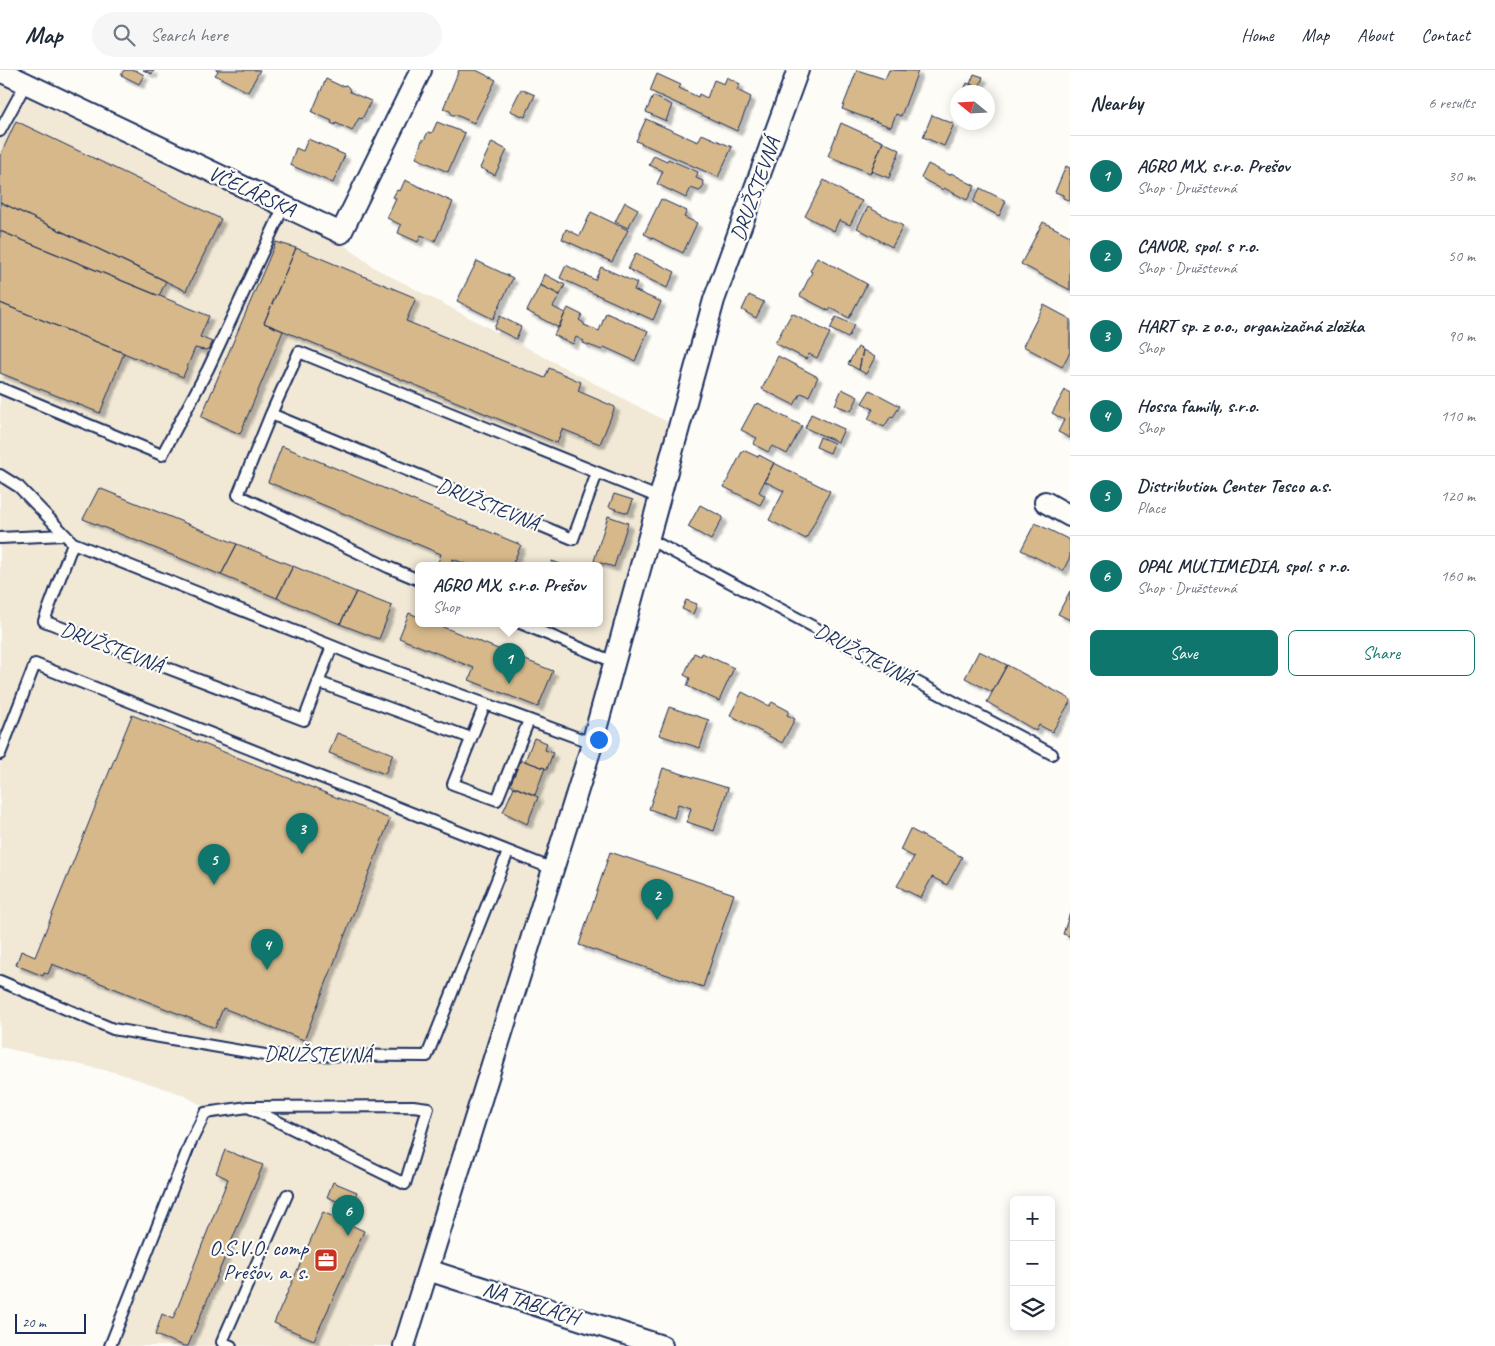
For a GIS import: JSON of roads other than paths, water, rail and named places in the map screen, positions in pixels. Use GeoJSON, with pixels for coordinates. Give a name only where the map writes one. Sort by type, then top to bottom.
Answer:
{"type":"FeatureCollection","features":[{"type":"Feature","properties":{"kind":"street","name":"VČELÁRSKA"},"geometry":{"type":"LineString","coordinates":[[0,71],[340,233],[421,70]]}},
{"type":"Feature","properties":{"kind":"street","name":"DRUŽSTEVNÁ"},"geometry":{"type":"LineString","coordinates":[[404,1346],[592,743],[714,300],[798,70]]}},
{"type":"Feature","properties":{"kind":"street"},"geometry":{"type":"LineString","coordinates":[[1045,502],[1070,516]]}},
{"type":"Feature","properties":{"kind":"street","name":"NA TABLÁCH"},"geometry":{"type":"LineString","coordinates":[[428,1270],[662,1346]]}},
{"type":"Feature","properties":{"kind":"lane"},"geometry":{"type":"LineString","coordinates":[[0,131],[26,84]]}},
{"type":"Feature","properties":{"kind":"lane"},"geometry":{"type":"LineString","coordinates":[[0,388],[162,455],[208,369],[284,206]]}},
{"type":"Feature","properties":{"kind":"lane"},"geometry":{"type":"LineString","coordinates":[[415,578],[238,495],[298,352],[660,498]]}},
{"type":"Feature","properties":{"kind":"lane","name":"DRUŽSTEVNÁ"},"geometry":{"type":"LineString","coordinates":[[271,414],[573,539],[597,472]]}},
{"type":"Feature","properties":{"kind":"lane"},"geometry":{"type":"LineString","coordinates":[[0,474],[19,487],[72,543],[332,646],[592,743]]}},
{"type":"Feature","properties":{"kind":"lane"},"geometry":{"type":"LineString","coordinates":[[0,538],[64,535]]}},
{"type":"Feature","properties":{"kind":"lane","name":"DRUŽSTEVNÁ"},"geometry":{"type":"LineString","coordinates":[[649,539],[1052,754]]}},
{"type":"Feature","properties":{"kind":"lane","name":"DRUŽSTEVNÁ"},"geometry":{"type":"LineString","coordinates":[[72,543],[44,621],[304,720],[332,646]]}},
{"type":"Feature","properties":{"kind":"lane"},"geometry":{"type":"LineString","coordinates":[[530,627],[614,662]]}},
{"type":"Feature","properties":{"kind":"lane","name":"DRUŽSTEVNÁ"},"geometry":{"type":"LineString","coordinates":[[0,754],[35,664],[553,869]]}},
{"type":"Feature","properties":{"kind":"lane"},"geometry":{"type":"LineString","coordinates":[[318,682],[471,738]]}},
{"type":"Feature","properties":{"kind":"lane"},"geometry":{"type":"LineString","coordinates":[[485,704],[453,784],[497,800],[530,720]]}},
{"type":"Feature","properties":{"kind":"lane","name":"DRUŽSTEVNÁ"},"geometry":{"type":"LineString","coordinates":[[0,981],[113,1029],[265,1055],[427,1056],[508,852]]}},
{"type":"Feature","properties":{"kind":"lane"},"geometry":{"type":"LineString","coordinates":[[110,1346],[190,1144],[205,1113],[248,1107],[412,1106],[428,1108],[405,1184],[248,1107]]}},
{"type":"Feature","properties":{"kind":"lane"},"geometry":{"type":"LineString","coordinates":[[230,1346],[222,1342],[287,1195]]}},
{"type":"Feature","properties":{"kind":"place","name":"AGRO MX, s.r.o. Prešov"},"geometry":{"type":"Point","coordinates":[509,684]}},
{"type":"Feature","properties":{"kind":"place","name":"HART sp. z o.o., organizačná zložka"},"geometry":{"type":"Point","coordinates":[302,854]}},
{"type":"Feature","properties":{"kind":"place","name":"Distribution Center Tesco a.s."},"geometry":{"type":"Point","coordinates":[214,885]}},
{"type":"Feature","properties":{"kind":"place","name":"CANOR, spol. s r.o."},"geometry":{"type":"Point","coordinates":[657,920]}},
{"type":"Feature","properties":{"kind":"place","name":"Hossa family, s.r.o."},"geometry":{"type":"Point","coordinates":[267,970]}},
{"type":"Feature","properties":{"kind":"place","name":"OPAL MULTIMEDIA, spol. s r.o."},"geometry":{"type":"Point","coordinates":[348,1236]}},
{"type":"Feature","properties":{"kind":"place","name":"O.S.V.O. comp Prešov, a. s."},"geometry":{"type":"Point","coordinates":[326,1260]}}]}
